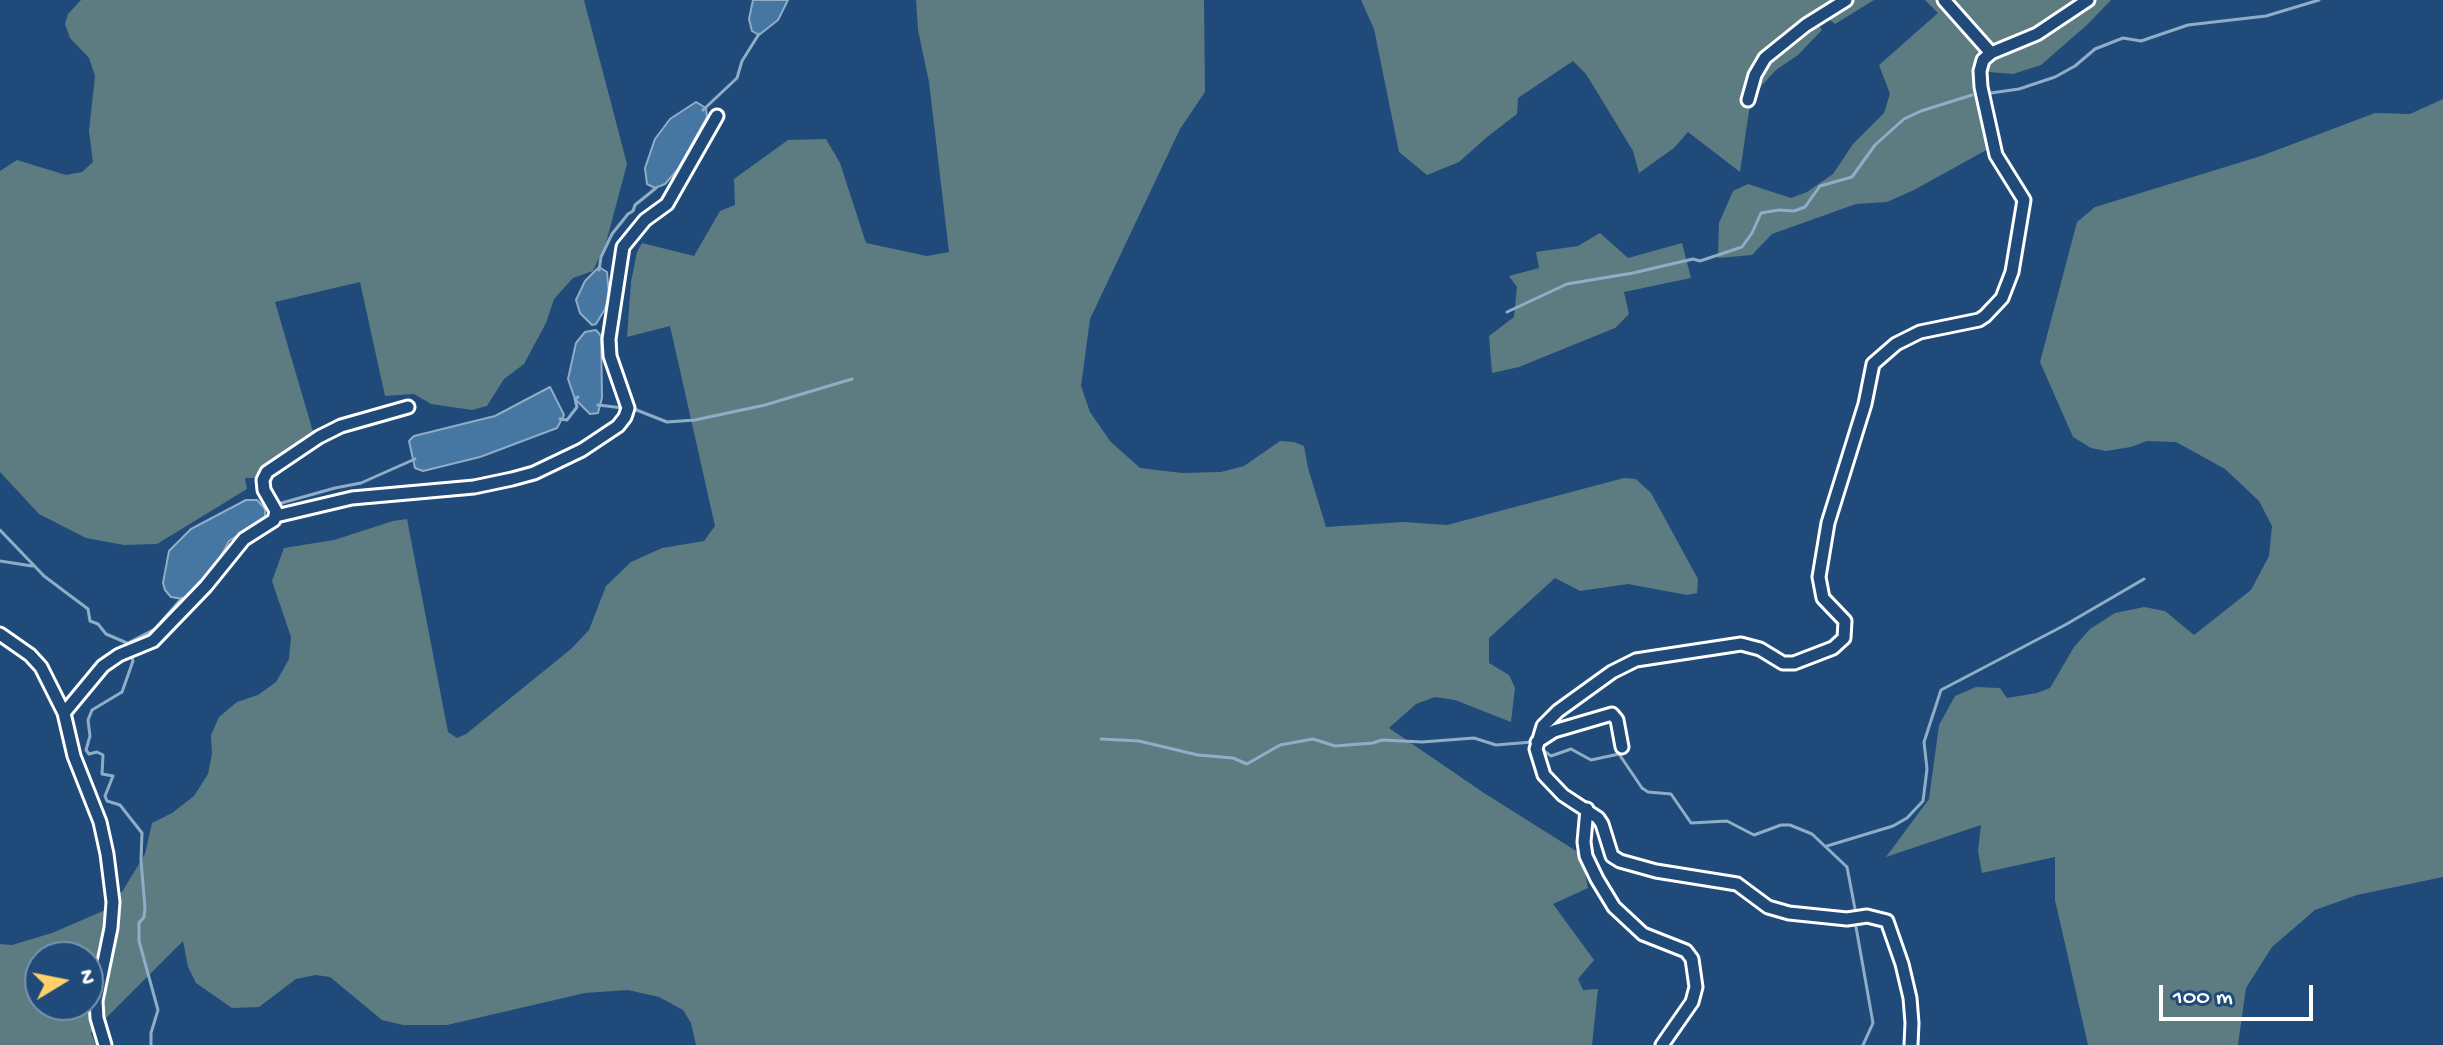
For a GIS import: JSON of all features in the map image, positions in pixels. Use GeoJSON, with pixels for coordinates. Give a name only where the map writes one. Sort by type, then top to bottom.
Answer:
{"type":"FeatureCollection","features":[{"type":"Feature","properties":{"kind":"street"},"geometry":{"type":"LineString","coordinates":[[1748,100],[1755,75],[1765,58],[1806,25],[1846,0]]}},
{"type":"Feature","properties":{"kind":"street"},"geometry":{"type":"LineString","coordinates":[[1944,0],[1991,53]]}},
{"type":"Feature","properties":{"kind":"street"},"geometry":{"type":"LineString","coordinates":[[1911,1045],[1910,998],[1887,921],[1867,916],[1847,919],[1789,913],[1768,907],[1737,884],[1656,871],[1620,861],[1612,856],[1602,824],[1587,809],[1563,795],[1544,775],[1536,756],[1537,742],[1543,726],[1558,711],[1612,672],[1636,660],[1741,644],[1760,649],[1783,663],[1794,663],[1833,648],[1844,638],[1845,621],[1823,598],[1819,577],[1828,523],[1860,423],[1873,364],[1896,344],[1920,332],[1985,316],[2002,298],[2012,272],[2024,200],[2002,167],[1990,130],[1980,71],[1983,60],[1991,53],[2037,34],[2088,0]]}},
{"type":"Feature","properties":{"kind":"street"},"geometry":{"type":"LineString","coordinates":[[64,713],[103,666],[153,641],[206,586],[244,539],[276,516],[352,498],[474,487],[512,479],[534,473],[582,450],[618,426],[628,408],[610,356],[609,339],[623,247],[645,220],[667,204],[717,116]]}},
{"type":"Feature","properties":{"kind":"street"},"geometry":{"type":"LineString","coordinates":[[276,516],[264,490],[263,480],[267,472],[341,426],[408,407]]}},
{"type":"Feature","properties":{"kind":"street"},"geometry":{"type":"LineString","coordinates":[[0,634],[30,655],[41,667],[64,713],[74,756],[92,798],[107,854],[113,902],[111,928],[96,1001],[97,1018],[105,1045]]}},
{"type":"Feature","properties":{"kind":"street"},"geometry":{"type":"LineString","coordinates":[[1537,742],[1554,731],[1612,714],[1617,720],[1622,747]]}},
{"type":"Feature","properties":{"kind":"street"},"geometry":{"type":"LineString","coordinates":[[1587,809],[1586,856],[1614,907],[1643,934],[1686,951],[1692,959],[1696,987],[1692,1002],[1662,1045]]}},
{"type":"Feature","properties":{"kind":"green space"},"geometry":{"type":"Polygon","coordinates":[[[81,0],[584,0],[627,164],[606,243],[593,271],[573,278],[554,299],[546,323],[524,364],[504,379],[487,406],[472,410],[431,404],[414,394],[385,396],[360,282],[275,302],[316,442],[257,478],[245,478],[247,489],[157,544],[124,545],[86,538],[39,514],[0,472],[0,171],[17,160],[66,175],[82,172],[93,162],[89,131],[95,76],[89,58],[70,38],[65,24],[68,14],[81,0]]]}},
{"type":"Feature","properties":{"kind":"green space"},"geometry":{"type":"Polygon","coordinates":[[[916,0],[1204,0],[1205,92],[1180,129],[1090,319],[1081,386],[1090,412],[1110,441],[1140,468],[1182,473],[1221,472],[1244,466],[1280,441],[1294,442],[1304,446],[1326,527],[1403,522],[1447,525],[1624,478],[1636,479],[1651,493],[1698,579],[1697,593],[1687,595],[1628,584],[1580,591],[1555,578],[1489,638],[1489,663],[1509,675],[1515,688],[1511,722],[1455,700],[1435,697],[1416,704],[1389,728],[1581,854],[1588,888],[1553,904],[1594,960],[1578,979],[1583,990],[1598,989],[1592,1045],[696,1045],[691,1023],[683,1010],[659,997],[628,990],[585,993],[447,1025],[403,1025],[382,1020],[330,977],[316,975],[296,979],[259,1007],[232,1008],[196,983],[188,967],[183,941],[104,1020],[104,941],[25,941],[117,905],[115,894],[122,892],[145,854],[152,823],[172,813],[194,796],[208,774],[212,754],[211,735],[219,717],[237,702],[258,695],[276,682],[289,659],[291,637],[272,581],[284,548],[334,540],[407,519],[448,732],[457,738],[466,734],[571,649],[589,630],[606,586],[631,562],[662,548],[704,541],[715,526],[670,326],[627,337],[631,282],[642,243],[694,256],[720,211],[735,205],[734,179],[788,140],[826,139],[840,163],[866,243],[927,256],[949,252],[929,82],[918,30],[916,0]]]}},
{"type":"Feature","properties":{"kind":"green space"},"geometry":{"type":"Polygon","coordinates":[[[1361,0],[1874,0],[1835,24],[1825,16],[1817,23],[1822,30],[1762,85],[1749,111],[1740,172],[1688,132],[1674,148],[1639,173],[1633,151],[1586,74],[1573,61],[1518,98],[1517,114],[1459,162],[1427,175],[1399,152],[1374,29],[1361,0]]]}},
{"type":"Feature","properties":{"kind":"green space"},"geometry":{"type":"Polygon","coordinates":[[[1925,0],[2111,0],[2041,65],[2013,74],[1988,72],[1985,84],[1990,148],[1887,202],[1856,204],[1772,234],[1752,255],[1718,258],[1719,223],[1733,191],[1748,184],[1791,198],[1807,192],[1833,174],[1853,144],[1884,113],[1890,94],[1879,65],[1938,13],[1925,0]]]}},
{"type":"Feature","properties":{"kind":"green space"},"geometry":{"type":"Polygon","coordinates":[[[2443,99],[2443,877],[2357,895],[2315,910],[2272,947],[2246,988],[2238,1045],[2088,1045],[2055,900],[2055,857],[1982,873],[1978,851],[1981,825],[1886,857],[1929,799],[1939,725],[1955,696],[1976,687],[2000,688],[2007,698],[2050,688],[2074,647],[2090,629],[2115,613],[2144,607],[2165,611],[2194,635],[2251,590],[2269,556],[2272,526],[2259,501],[2225,469],[2176,442],[2147,441],[2106,451],[2091,448],[2073,437],[2040,362],[2077,222],[2095,207],[2261,156],[2375,113],[2410,114],[2443,99]]]}},
{"type":"Feature","properties":{"kind":"green space"},"geometry":{"type":"Polygon","coordinates":[[[1600,233],[1628,258],[1682,243],[1691,278],[1624,292],[1629,314],[1615,328],[1519,367],[1492,373],[1489,336],[1514,317],[1517,287],[1509,276],[1539,268],[1536,252],[1578,246],[1600,233]]]}},
{"type":"Feature","properties":{"kind":"green space"},"geometry":{"type":"Polygon","coordinates":[[[24,941],[24,1021],[103,1021],[91,1033],[96,1045],[0,1045],[0,944],[24,941]]]}},
{"type":"Feature","properties":{"kind":"water"},"geometry":{"type":"Polygon","coordinates":[[[753,0],[788,0],[778,20],[759,35],[752,31],[749,19],[753,0]]]}},
{"type":"Feature","properties":{"kind":"water"},"geometry":{"type":"Polygon","coordinates":[[[696,102],[706,108],[707,117],[678,169],[665,184],[655,188],[647,184],[645,168],[655,139],[670,119],[696,102]]]}},
{"type":"Feature","properties":{"kind":"water"},"geometry":{"type":"Polygon","coordinates":[[[599,267],[607,272],[609,296],[605,309],[596,324],[592,325],[580,313],[576,300],[585,281],[599,267]]]}},
{"type":"Feature","properties":{"kind":"water"},"geometry":{"type":"Polygon","coordinates":[[[596,330],[601,336],[602,398],[598,413],[590,414],[575,399],[568,379],[576,343],[585,332],[596,330]]]}},
{"type":"Feature","properties":{"kind":"water"},"geometry":{"type":"Polygon","coordinates":[[[550,387],[564,415],[557,428],[480,457],[423,471],[415,468],[409,441],[414,436],[495,416],[550,387]]]}},
{"type":"Feature","properties":{"kind":"water"},"geometry":{"type":"Polygon","coordinates":[[[246,500],[257,500],[265,509],[265,517],[229,541],[192,594],[183,599],[171,597],[163,583],[169,551],[191,529],[246,500]]]}},
{"type":"Feature","properties":{"kind":"waterway"},"geometry":{"type":"LineString","coordinates":[[1991,93],[2019,89],[2055,77],[2075,66],[2095,49],[2123,38],[2141,41],[2188,25],[2266,16],[2319,0]]}},
{"type":"Feature","properties":{"kind":"waterway"},"geometry":{"type":"LineString","coordinates":[[703,110],[737,78],[742,61],[759,34]]}},
{"type":"Feature","properties":{"kind":"waterway"},"geometry":{"type":"LineString","coordinates":[[1507,312],[1567,284],[1693,259],[1700,261],[1742,247],[1761,213],[1794,211],[1805,207],[1820,186],[1852,177],[1875,145],[1904,119],[1972,95]]}},
{"type":"Feature","properties":{"kind":"waterway"},"geometry":{"type":"LineString","coordinates":[[599,270],[601,257],[612,234],[635,205],[656,188]]}},
{"type":"Feature","properties":{"kind":"waterway"},"geometry":{"type":"LineString","coordinates":[[634,409],[667,422],[695,420],[765,405],[852,379]]}},
{"type":"Feature","properties":{"kind":"waterway"},"geometry":{"type":"LineString","coordinates":[[560,419],[567,420],[577,407],[575,399],[578,397]]}},
{"type":"Feature","properties":{"kind":"waterway"},"geometry":{"type":"LineString","coordinates":[[598,405],[623,408]]}},
{"type":"Feature","properties":{"kind":"waterway"},"geometry":{"type":"LineString","coordinates":[[278,504],[361,483],[415,459]]}},
{"type":"Feature","properties":{"kind":"waterway"},"geometry":{"type":"LineString","coordinates":[[0,530],[44,576],[88,609],[90,621],[98,624],[106,634],[127,643]]}},
{"type":"Feature","properties":{"kind":"waterway"},"geometry":{"type":"LineString","coordinates":[[0,561],[32,566]]}},
{"type":"Feature","properties":{"kind":"waterway"},"geometry":{"type":"LineString","coordinates":[[1827,846],[1893,826],[1907,818],[1923,801],[1927,769],[1924,742],[1941,690],[2065,625],[2144,579]]}},
{"type":"Feature","properties":{"kind":"waterway"},"geometry":{"type":"LineString","coordinates":[[128,643],[155,629],[182,598]]}},
{"type":"Feature","properties":{"kind":"waterway"},"geometry":{"type":"LineString","coordinates":[[131,655],[133,661],[122,692],[92,710],[88,720],[90,736],[86,750],[89,754],[97,752],[103,755],[102,774],[113,776],[105,796],[107,801],[120,805],[142,833],[145,908],[144,917],[139,923],[139,941],[158,1010],[151,1045]]}},
{"type":"Feature","properties":{"kind":"waterway"},"geometry":{"type":"LineString","coordinates":[[1101,739],[1139,741],[1198,755],[1233,758],[1247,764],[1280,745],[1313,739],[1335,746],[1382,740],[1422,742],[1474,738],[1496,745],[1532,742]]}},
{"type":"Feature","properties":{"kind":"waterway"},"geometry":{"type":"LineString","coordinates":[[1540,748],[1551,756],[1571,749],[1591,760],[1619,754],[1642,788],[1648,792],[1671,794],[1691,823],[1727,821],[1754,835],[1781,825],[1790,825],[1812,834],[1847,867],[1855,909]]}},
{"type":"Feature","properties":{"kind":"waterway"},"geometry":{"type":"LineString","coordinates":[[1856,927],[1873,1023],[1863,1045]]}}]}
